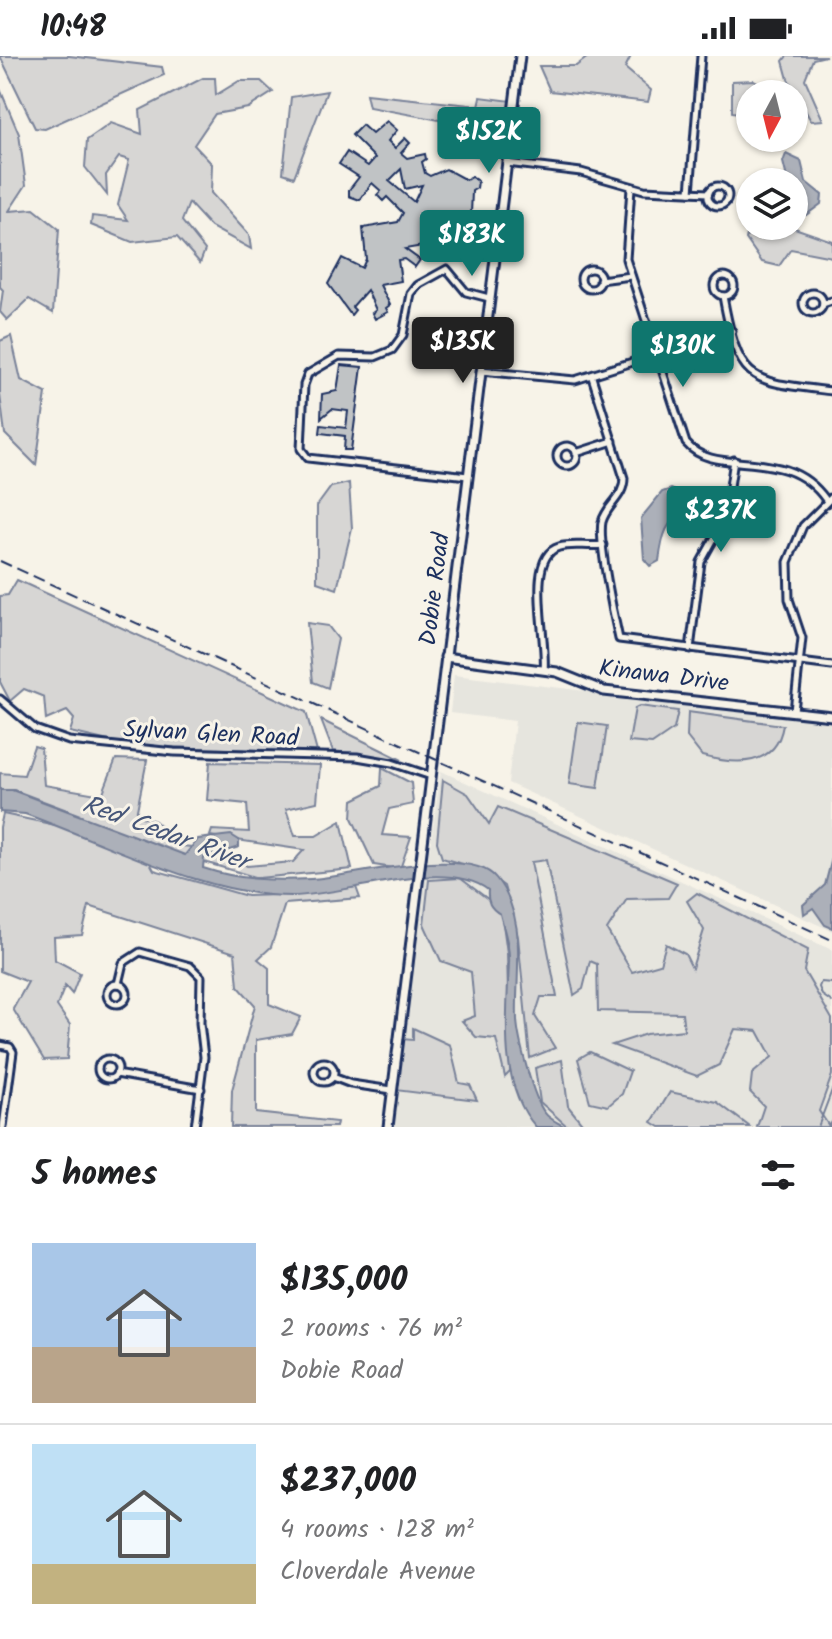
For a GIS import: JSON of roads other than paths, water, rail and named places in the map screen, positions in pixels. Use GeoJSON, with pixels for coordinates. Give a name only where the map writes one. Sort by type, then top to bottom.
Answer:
{"type":"FeatureCollection","features":[{"type":"Feature","properties":{"kind":"street","name":"Dobie Road"},"geometry":{"type":"LineString","coordinates":[[388,1127],[520,56]]}},
{"type":"Feature","properties":{"kind":"street"},"geometry":{"type":"LineString","coordinates":[[690,192],[701,56]]}},
{"type":"Feature","properties":{"kind":"street"},"geometry":{"type":"LineString","coordinates":[[507,163],[581,172],[631,188],[709,193]]}},
{"type":"Feature","properties":{"kind":"street"},"geometry":{"type":"LineString","coordinates":[[631,188],[624,248],[686,443],[700,454],[781,466],[795,472],[829,499],[803,526],[788,562],[787,586],[802,638],[794,711]]}},
{"type":"Feature","properties":{"kind":"street"},"geometry":{"type":"LineString","coordinates":[[468,476],[308,458],[301,449],[304,385],[314,369],[339,356],[375,357],[392,350],[403,335],[411,294],[418,285],[447,269],[466,292],[489,298]]}},
{"type":"Feature","properties":{"kind":"street"},"geometry":{"type":"LineString","coordinates":[[600,280],[631,276]]}},
{"type":"Feature","properties":{"kind":"street"},"geometry":{"type":"LineString","coordinates":[[823,304],[821,298],[813,293],[805,297],[803,303],[811,313],[832,301]]}},
{"type":"Feature","properties":{"kind":"street"},"geometry":{"type":"LineString","coordinates":[[723,296],[746,369],[757,379],[832,391]]}},
{"type":"Feature","properties":{"kind":"street"},"geometry":{"type":"LineString","coordinates":[[480,371],[549,380],[592,377],[732,331]]}},
{"type":"Feature","properties":{"kind":"street"},"geometry":{"type":"LineString","coordinates":[[592,377],[624,487],[604,517],[603,545],[619,639],[832,666]]}},
{"type":"Feature","properties":{"kind":"street"},"geometry":{"type":"LineString","coordinates":[[576,453],[613,441]]}},
{"type":"Feature","properties":{"kind":"street"},"geometry":{"type":"LineString","coordinates":[[690,649],[700,569],[704,554],[725,519],[734,460]]}},
{"type":"Feature","properties":{"kind":"street"},"geometry":{"type":"LineString","coordinates":[[544,670],[539,577],[543,560],[562,546],[603,545]]}},
{"type":"Feature","properties":{"kind":"street","name":"Kinawa Drive"},"geometry":{"type":"LineString","coordinates":[[445,657],[544,670],[604,691],[832,716]]}},
{"type":"Feature","properties":{"kind":"street","name":"Sylvan Glen Road"},"geometry":{"type":"LineString","coordinates":[[0,699],[35,729],[82,744],[201,753],[357,757],[382,760],[431,776]]}},
{"type":"Feature","properties":{"kind":"street"},"geometry":{"type":"LineString","coordinates":[[118,984],[123,963],[140,952],[190,966],[200,973],[203,983],[200,1012],[204,1057],[195,1127]]}},
{"type":"Feature","properties":{"kind":"street"},"geometry":{"type":"LineString","coordinates":[[118,984],[125,988],[128,995],[124,1002],[116,1004],[109,1001],[107,993],[111,986],[118,984]]}},
{"type":"Feature","properties":{"kind":"street"},"geometry":{"type":"LineString","coordinates":[[0,1045],[12,1048],[3,1127]]}},
{"type":"Feature","properties":{"kind":"street"},"geometry":{"type":"LineString","coordinates":[[321,1062],[329,1063],[334,1069],[333,1077],[327,1082],[319,1081],[314,1075],[315,1067],[321,1062]]}},
{"type":"Feature","properties":{"kind":"street"},"geometry":{"type":"LineString","coordinates":[[116,1074],[201,1089]]}},
{"type":"Feature","properties":{"kind":"street"},"geometry":{"type":"LineString","coordinates":[[333,1077],[351,1084],[392,1090]]}},
{"type":"Feature","properties":{"kind":"waterway"},"geometry":{"type":"LineString","coordinates":[[832,983],[821,982],[819,987],[822,995],[832,1002]]}},
{"type":"Feature","properties":{"kind":"waterway"},"geometry":{"type":"LineString","coordinates":[[818,1127],[832,1090]]}},
{"type":"Feature","properties":{"kind":"railway"},"geometry":{"type":"LineString","coordinates":[[0,561],[832,940]]}},
{"type":"Feature","properties":{"kind":"water label","name":"Red Cedar River"},"geometry":{"type":"Point","coordinates":[166,832]}}]}
